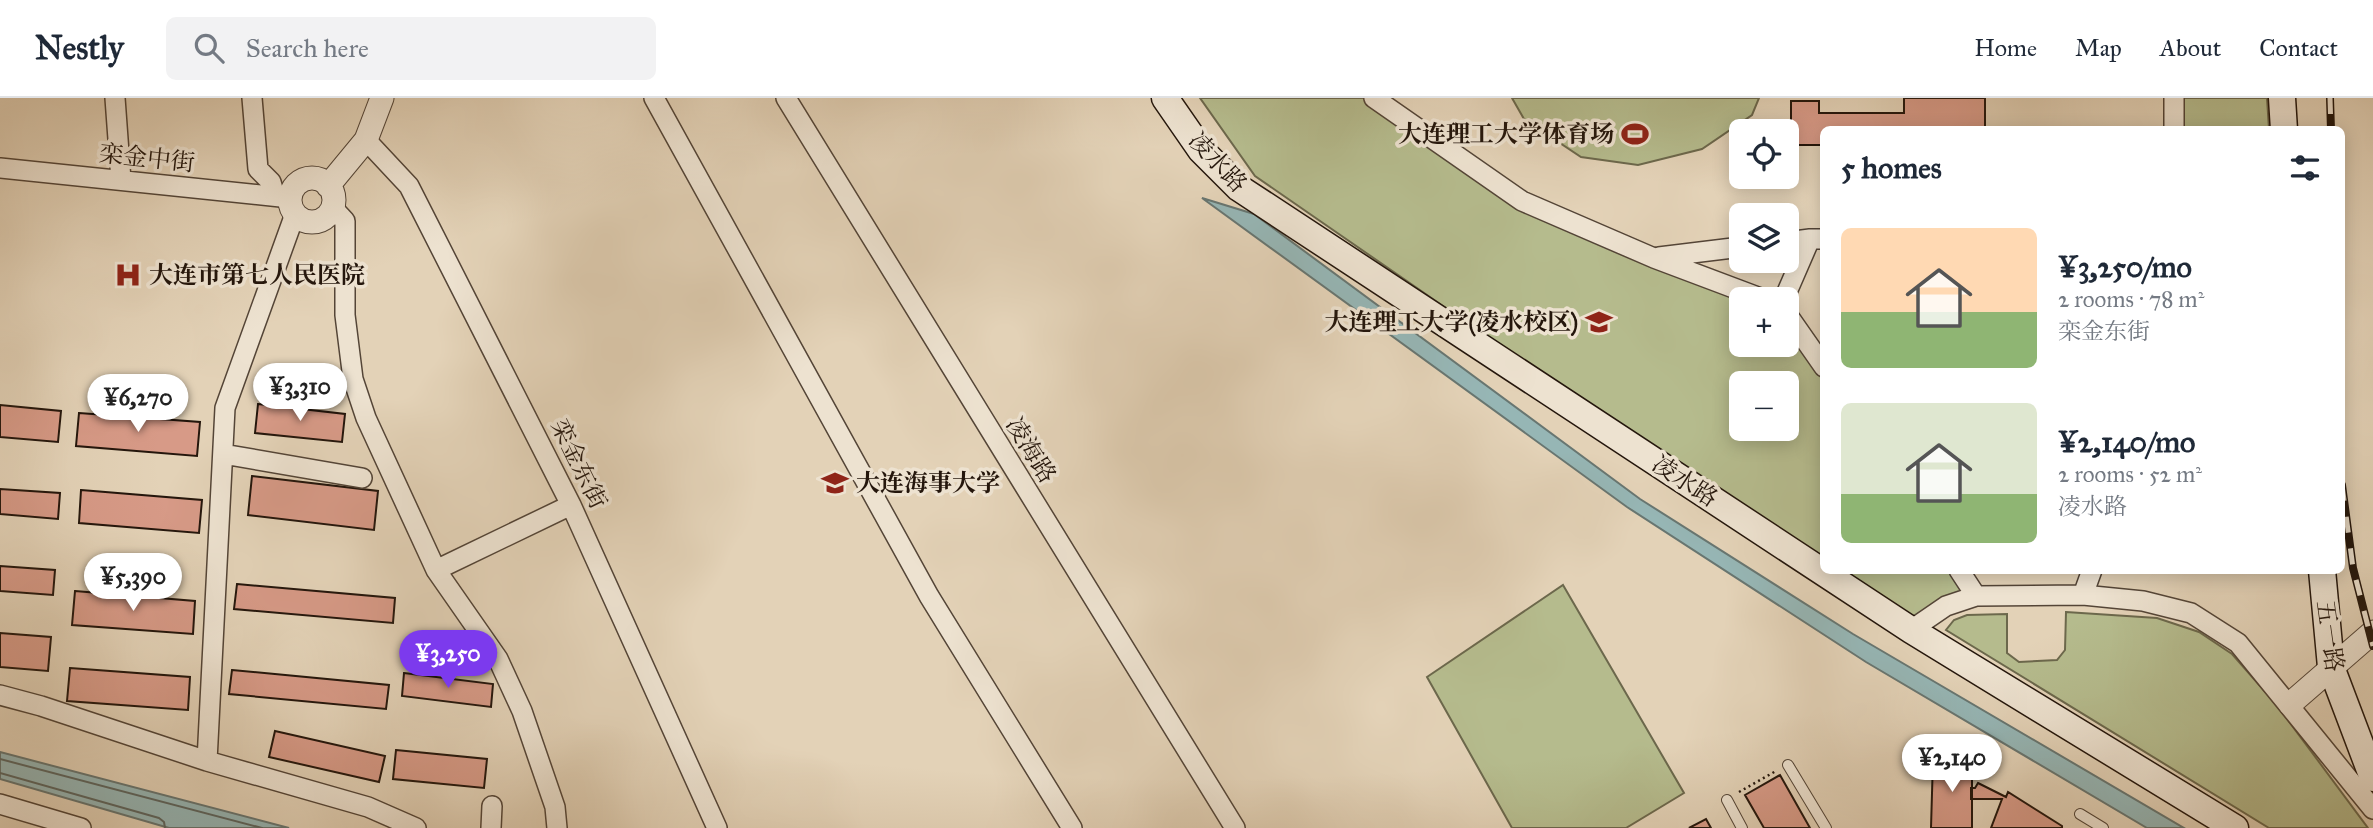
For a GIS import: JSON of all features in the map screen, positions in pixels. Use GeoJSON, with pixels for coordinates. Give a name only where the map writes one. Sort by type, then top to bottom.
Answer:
{"type":"FeatureCollection","features":[{"type":"Feature","properties":{"kind":"main road","name":"凌水路"},"geometry":{"type":"LineString","coordinates":[[1166,98],[1201,150],[1238,188],[1820,569]]}},
{"type":"Feature","properties":{"kind":"main road"},"geometry":{"type":"LineString","coordinates":[[2282,98],[2284,126]]}},
{"type":"Feature","properties":{"kind":"main road","name":"凌水路"},"geometry":{"type":"LineString","coordinates":[[1827,574],[1911,629],[2235,828]]}},
{"type":"Feature","properties":{"kind":"main road","name":"五一路"},"geometry":{"type":"LineString","coordinates":[[2322,574],[2331,667],[2373,778]]}},
{"type":"Feature","properties":{"kind":"street"},"geometry":{"type":"LineString","coordinates":[[115,98],[121,180]]}},
{"type":"Feature","properties":{"kind":"street"},"geometry":{"type":"LineString","coordinates":[[252,98],[258,169],[306,221],[319,221],[324,218],[330,197],[366,140],[382,98]]}},
{"type":"Feature","properties":{"kind":"street"},"geometry":{"type":"LineString","coordinates":[[654,98],[929,596],[1072,828]]}},
{"type":"Feature","properties":{"kind":"street","name":"凌海路"},"geometry":{"type":"LineString","coordinates":[[786,98],[1227,825]]}},
{"type":"Feature","properties":{"kind":"street"},"geometry":{"type":"LineString","coordinates":[[1374,98],[1522,201],[1654,258],[1731,287]]}},
{"type":"Feature","properties":{"kind":"street"},"geometry":{"type":"LineString","coordinates":[[2174,98],[2174,126]]}},
{"type":"Feature","properties":{"kind":"street","name":"栾金东街"},"geometry":{"type":"LineString","coordinates":[[366,140],[409,186],[571,505],[716,828]]}},
{"type":"Feature","properties":{"kind":"street","name":"栾金中街"},"geometry":{"type":"LineString","coordinates":[[0,168],[121,180],[287,203]]}},
{"type":"Feature","properties":{"kind":"street"},"geometry":{"type":"LineString","coordinates":[[207,761],[225,408],[287,203],[295,186],[305,180],[318,180],[345,221],[345,314],[352,379],[366,418],[436,570],[498,659],[522,711],[555,807],[557,828]]}},
{"type":"Feature","properties":{"kind":"street"},"geometry":{"type":"LineString","coordinates":[[1799,241],[1817,239]]}},
{"type":"Feature","properties":{"kind":"street"},"geometry":{"type":"LineString","coordinates":[[1791,287],[1817,239]]}},
{"type":"Feature","properties":{"kind":"street"},"geometry":{"type":"LineString","coordinates":[[1654,258],[1729,249]]}},
{"type":"Feature","properties":{"kind":"street"},"geometry":{"type":"LineString","coordinates":[[1799,331],[1820,361]]}},
{"type":"Feature","properties":{"kind":"street"},"geometry":{"type":"LineString","coordinates":[[223,454],[362,478]]}},
{"type":"Feature","properties":{"kind":"street"},"geometry":{"type":"LineString","coordinates":[[436,570],[571,505]]}},
{"type":"Feature","properties":{"kind":"street"},"geometry":{"type":"LineString","coordinates":[[1962,574],[1976,596]]}},
{"type":"Feature","properties":{"kind":"street"},"geometry":{"type":"LineString","coordinates":[[2083,596],[2091,574]]}},
{"type":"Feature","properties":{"kind":"street"},"geometry":{"type":"LineString","coordinates":[[1911,629],[1946,606],[1976,596],[2083,596],[2143,601],[2191,613],[2238,643],[2373,809]]}},
{"type":"Feature","properties":{"kind":"street"},"geometry":{"type":"LineString","coordinates":[[2290,704],[2373,632]]}},
{"type":"Feature","properties":{"kind":"street"},"geometry":{"type":"LineString","coordinates":[[0,695],[207,761],[368,807],[416,828]]}},
{"type":"Feature","properties":{"kind":"street"},"geometry":{"type":"LineString","coordinates":[[0,804],[81,828]]}},
{"type":"Feature","properties":{"kind":"street"},"geometry":{"type":"LineString","coordinates":[[491,828],[492,806]]}},
{"type":"Feature","properties":{"kind":"lane"},"geometry":{"type":"LineString","coordinates":[[1788,765],[1826,828]]}},
{"type":"Feature","properties":{"kind":"lane"},"geometry":{"type":"LineString","coordinates":[[1727,800],[1742,828]]}},
{"type":"Feature","properties":{"kind":"lane"},"geometry":{"type":"LineString","coordinates":[[2080,814],[2103,828]]}},
{"type":"Feature","properties":{"kind":"path"},"geometry":{"type":"LineString","coordinates":[[1727,800],[1788,765]]}},
{"type":"Feature","properties":{"kind":"green space"},"geometry":{"type":"Polygon","coordinates":[[[1200,98],[1374,98],[1522,201],[1729,294],[1729,357],[1799,357],[1799,332],[1820,364],[1820,567],[1255,176],[1200,98]]]}},
{"type":"Feature","properties":{"kind":"green space","name":"大连理工大学体育场"},"geometry":{"type":"Polygon","coordinates":[[[1512,98],[1759,98],[1752,115],[1746,119],[1729,119],[1729,131],[1702,149],[1638,165],[1581,157],[1524,119],[1512,98]]]}},
{"type":"Feature","properties":{"kind":"green space"},"geometry":{"type":"Polygon","coordinates":[[[2183,98],[2267,98],[2269,126],[2183,126],[2183,98]]]}},
{"type":"Feature","properties":{"kind":"green space"},"geometry":{"type":"Polygon","coordinates":[[[1830,574],[1961,574],[1976,596],[1911,630],[1830,574]]]}},
{"type":"Feature","properties":{"kind":"green space"},"geometry":{"type":"Polygon","coordinates":[[[1563,585],[1684,793],[1626,828],[1512,828],[1427,677],[1563,585]]]}},
{"type":"Feature","properties":{"kind":"green space"},"geometry":{"type":"Polygon","coordinates":[[[2066,612],[2157,618],[2199,632],[2232,654],[2276,704],[2368,828],[2269,828],[1946,630],[1954,620],[1967,615],[2007,614],[2007,653],[2019,662],[2057,660],[2065,650],[2066,612]]]}},
{"type":"Feature","properties":{"kind":"water"},"geometry":{"type":"Polygon","coordinates":[[[1202,198],[1254,214],[1640,499],[1853,634],[2184,828],[2147,828],[1866,662],[1627,507],[1202,198]]]}},
{"type":"Feature","properties":{"kind":"water"},"geometry":{"type":"Polygon","coordinates":[[[0,752],[289,828],[169,828],[0,779],[0,752]]]}},
{"type":"Feature","properties":{"kind":"building"},"geometry":{"type":"Polygon","coordinates":[[[1904,98],[1985,98],[1985,126],[1820,126],[1820,145],[1799,145],[1799,119],[1791,119],[1791,101],[1819,101],[1819,113],[1904,113],[1904,98]]]}},
{"type":"Feature","properties":{"kind":"building"},"geometry":{"type":"Polygon","coordinates":[[[258,404],[345,414],[342,442],[255,433],[258,404]]]}},
{"type":"Feature","properties":{"kind":"building"},"geometry":{"type":"Polygon","coordinates":[[[0,405],[61,411],[58,442],[0,437],[0,405]]]}},
{"type":"Feature","properties":{"kind":"building"},"geometry":{"type":"Polygon","coordinates":[[[79,413],[200,422],[197,456],[76,446],[79,413]]]}},
{"type":"Feature","properties":{"kind":"building"},"geometry":{"type":"Polygon","coordinates":[[[252,476],[378,491],[374,530],[248,515],[252,476]]]}},
{"type":"Feature","properties":{"kind":"building"},"geometry":{"type":"Polygon","coordinates":[[[0,489],[60,493],[58,519],[0,514],[0,489]]]}},
{"type":"Feature","properties":{"kind":"building"},"geometry":{"type":"Polygon","coordinates":[[[81,490],[202,500],[199,533],[79,523],[81,490]]]}},
{"type":"Feature","properties":{"kind":"building"},"geometry":{"type":"Polygon","coordinates":[[[0,566],[55,570],[53,595],[0,591],[0,566]]]}},
{"type":"Feature","properties":{"kind":"building"},"geometry":{"type":"Polygon","coordinates":[[[237,584],[395,598],[393,623],[234,609],[237,584]]]}},
{"type":"Feature","properties":{"kind":"building"},"geometry":{"type":"Polygon","coordinates":[[[75,591],[195,601],[193,634],[72,625],[75,591]]]}},
{"type":"Feature","properties":{"kind":"building"},"geometry":{"type":"Polygon","coordinates":[[[0,633],[51,637],[48,671],[0,667],[0,633]]]}},
{"type":"Feature","properties":{"kind":"building"},"geometry":{"type":"Polygon","coordinates":[[[70,668],[190,677],[188,710],[67,701],[70,668]]]}},
{"type":"Feature","properties":{"kind":"building"},"geometry":{"type":"Polygon","coordinates":[[[232,670],[389,685],[386,709],[229,694],[232,670]]]}},
{"type":"Feature","properties":{"kind":"building"},"geometry":{"type":"Polygon","coordinates":[[[404,673],[493,684],[491,707],[402,696],[404,673]]]}},
{"type":"Feature","properties":{"kind":"building"},"geometry":{"type":"Polygon","coordinates":[[[275,731],[385,756],[379,782],[269,757],[275,731]]]}},
{"type":"Feature","properties":{"kind":"building"},"geometry":{"type":"Polygon","coordinates":[[[396,750],[487,759],[484,788],[393,779],[396,750]]]}},
{"type":"Feature","properties":{"kind":"building"},"geometry":{"type":"Polygon","coordinates":[[[1933,759],[1972,761],[1972,828],[1931,828],[1933,759]]]}},
{"type":"Feature","properties":{"kind":"building"},"geometry":{"type":"Polygon","coordinates":[[[1780,775],[1810,828],[1764,828],[1745,795],[1780,775]]]}},
{"type":"Feature","properties":{"kind":"building"},"geometry":{"type":"Polygon","coordinates":[[[1978,783],[2006,797],[2008,792],[2062,828],[1991,828],[2002,799],[1971,799],[1971,788],[1975,788],[1978,783]]]}},
{"type":"Feature","properties":{"kind":"building"},"geometry":{"type":"Polygon","coordinates":[[[1706,819],[1711,828],[1689,828],[1706,819]]]}},
{"type":"Feature","properties":{"kind":"railway"},"geometry":{"type":"LineString","coordinates":[[2330,98],[2331,126]]}},
{"type":"Feature","properties":{"kind":"railway"},"geometry":{"type":"LineString","coordinates":[[2345,508],[2353,568],[2373,646]]}},
{"type":"Feature","properties":{"kind":"place","name":"大连理工大学体育场"},"geometry":{"type":"Point","coordinates":[1635,134]}},
{"type":"Feature","properties":{"kind":"place","name":"大连市第七人民医院"},"geometry":{"type":"Point","coordinates":[128,275]}},
{"type":"Feature","properties":{"kind":"place","name":"大连理工大学(凌水校区)"},"geometry":{"type":"Point","coordinates":[1599,322]}},
{"type":"Feature","properties":{"kind":"place","name":"大连海事大学"},"geometry":{"type":"Point","coordinates":[835,483]}}]}
